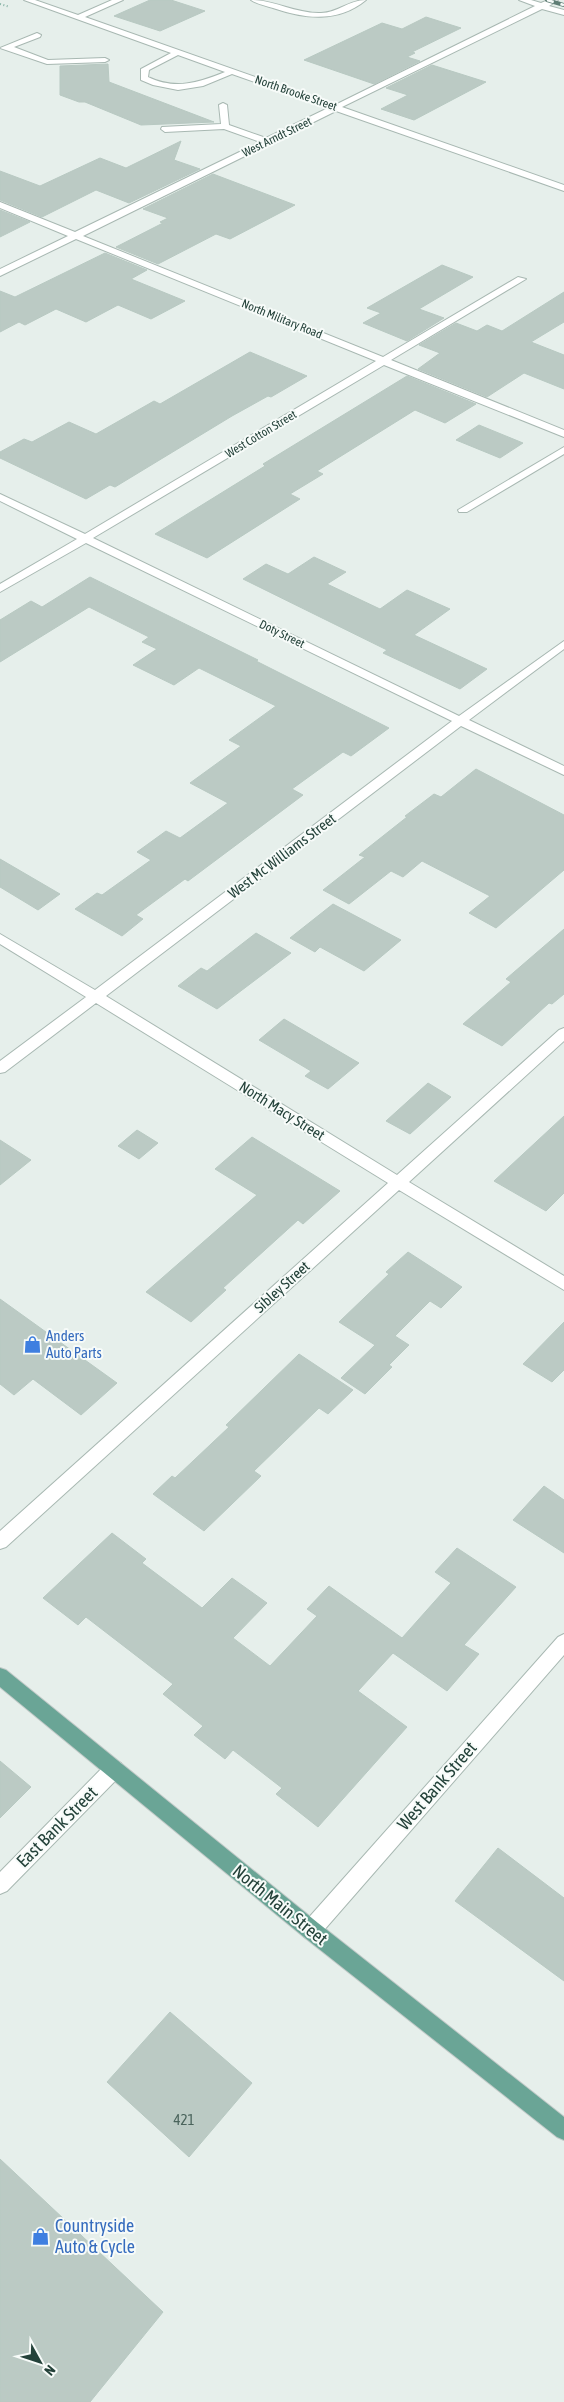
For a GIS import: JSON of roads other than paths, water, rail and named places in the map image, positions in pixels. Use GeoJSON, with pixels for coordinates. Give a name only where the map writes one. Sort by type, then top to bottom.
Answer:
{"type":"FeatureCollection","features":[{"type":"Feature","properties":{"kind":"main road","name":"North Main Street"},"geometry":{"type":"LineString","coordinates":[[0,1676],[311,1930],[564,2130]]}},
{"type":"Feature","properties":{"kind":"street","name":"North Brooke Street"},"geometry":{"type":"LineString","coordinates":[[28,0],[564,188]]}},
{"type":"Feature","properties":{"kind":"street"},"geometry":{"type":"LineString","coordinates":[[79,17],[118,0]]}},
{"type":"Feature","properties":{"kind":"street"},"geometry":{"type":"LineString","coordinates":[[255,0],[319,16],[336,12],[362,0]]}},
{"type":"Feature","properties":{"kind":"street"},"geometry":{"type":"LineString","coordinates":[[522,0],[564,13]]}},
{"type":"Feature","properties":{"kind":"street","name":"West Arndt Street"},"geometry":{"type":"LineString","coordinates":[[0,273],[554,0]]}},
{"type":"Feature","properties":{"kind":"street"},"geometry":{"type":"LineString","coordinates":[[4,48],[37,34]]}},
{"type":"Feature","properties":{"kind":"street"},"geometry":{"type":"LineString","coordinates":[[4,48],[47,62],[105,60]]}},
{"type":"Feature","properties":{"kind":"street"},"geometry":{"type":"LineString","coordinates":[[179,52],[145,69],[144,78],[167,87],[188,88],[199,86],[233,71]]}},
{"type":"Feature","properties":{"kind":"street"},"geometry":{"type":"LineString","coordinates":[[223,105],[225,126]]}},
{"type":"Feature","properties":{"kind":"street"},"geometry":{"type":"LineString","coordinates":[[164,129],[225,126],[268,142]]}},
{"type":"Feature","properties":{"kind":"street","name":"North Military Road"},"geometry":{"type":"LineString","coordinates":[[0,205],[564,434]]}},
{"type":"Feature","properties":{"kind":"street","name":"West Cotton Street"},"geometry":{"type":"LineString","coordinates":[[0,589],[521,279]]}},
{"type":"Feature","properties":{"kind":"street"},"geometry":{"type":"LineString","coordinates":[[463,510],[564,450]]}},
{"type":"Feature","properties":{"kind":"street","name":"Doty Street"},"geometry":{"type":"LineString","coordinates":[[0,497],[564,771]]}},
{"type":"Feature","properties":{"kind":"street","name":"West Mc Williams Street"},"geometry":{"type":"LineString","coordinates":[[0,1068],[460,720],[564,644]]}},
{"type":"Feature","properties":{"kind":"street","name":"North Macy Street"},"geometry":{"type":"LineString","coordinates":[[0,938],[564,1284]]}},
{"type":"Feature","properties":{"kind":"street","name":"Sibley Street"},"geometry":{"type":"LineString","coordinates":[[0,1542],[564,1033]]}},
{"type":"Feature","properties":{"kind":"street","name":"West Bank Street"},"geometry":{"type":"LineString","coordinates":[[311,1930],[564,1642]]}},
{"type":"Feature","properties":{"kind":"street","name":"East Bank Street"},"geometry":{"type":"LineString","coordinates":[[0,1885],[114,1769]]}},
{"type":"Feature","properties":{"kind":"railway"},"geometry":{"type":"LineString","coordinates":[[547,0],[564,5]]}},
{"type":"Feature","properties":{"kind":"place","name":"Anders Auto Parts"},"geometry":{"type":"Point","coordinates":[32,1345]}},
{"type":"Feature","properties":{"kind":"place","name":"Countryside Auto & Cycle"},"geometry":{"type":"Point","coordinates":[41,2236]}}]}
